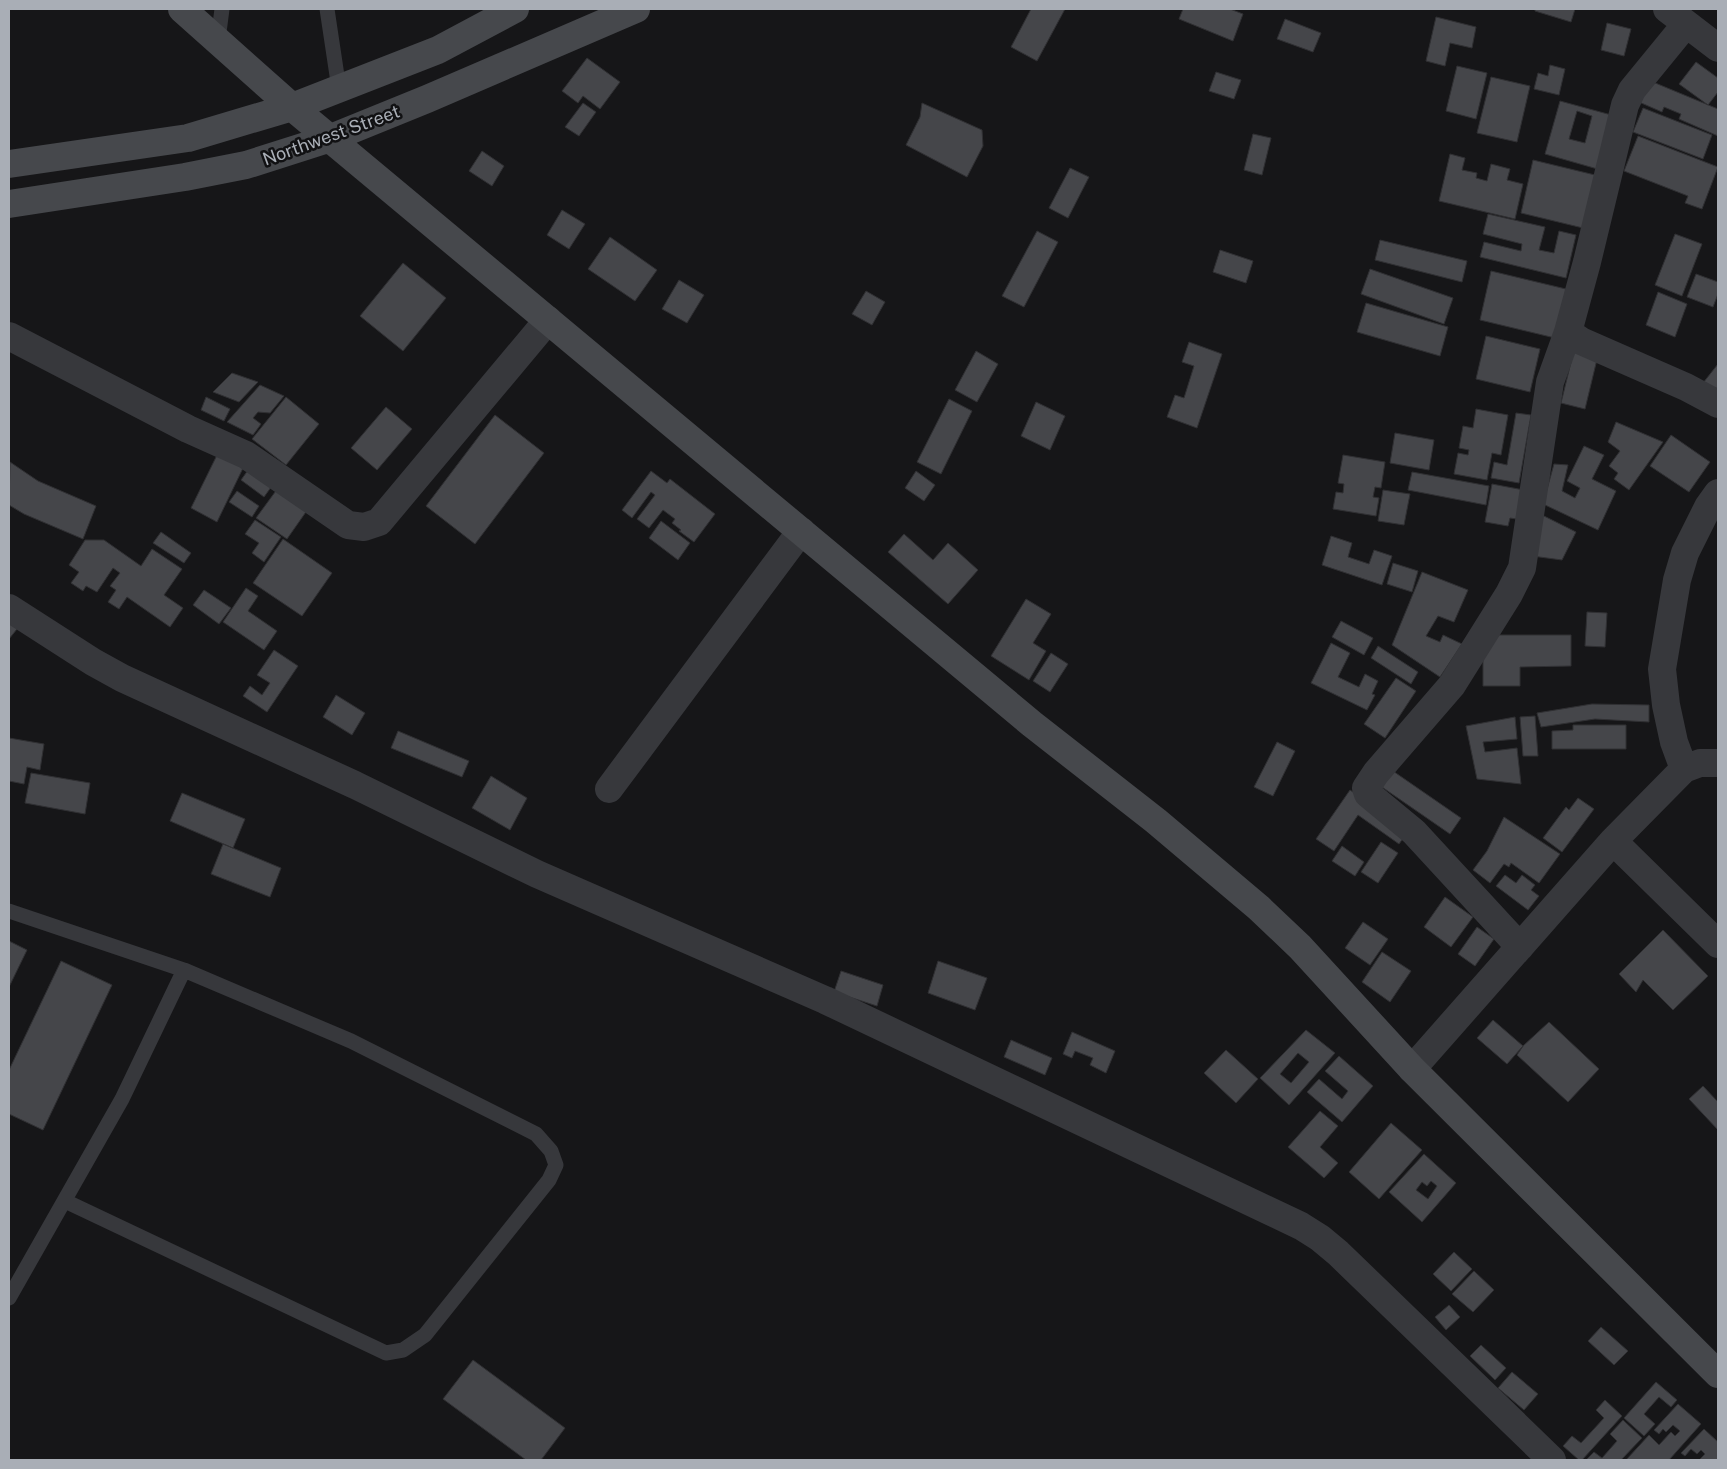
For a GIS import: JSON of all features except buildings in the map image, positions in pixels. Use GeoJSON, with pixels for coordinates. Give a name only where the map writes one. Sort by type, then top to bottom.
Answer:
{"type":"FeatureCollection","features":[{"type":"Feature","properties":{"kind":"street"},"geometry":{"type":"LineString","coordinates":[[182,9],[292,107],[1032,724],[1156,821],[1259,908],[1300,947],[1412,1069],[1718,1374]]}},
{"type":"Feature","properties":{"kind":"street"},"geometry":{"type":"LineString","coordinates":[[9,164],[188,138],[292,107],[438,50],[514,9]]}},
{"type":"Feature","properties":{"kind":"street","name":"Northwest Street"},"geometry":{"type":"LineString","coordinates":[[9,204],[185,177],[246,165],[330,138],[427,100],[636,9]]}},
{"type":"Feature","properties":{"kind":"street"},"geometry":{"type":"LineString","coordinates":[[1520,947],[1414,832],[1368,794],[1366,788],[1376,773],[1452,684],[1509,594],[1522,568],[1550,382],[1568,332],[1626,105],[1632,90],[1676,16],[1718,48]]}},
{"type":"Feature","properties":{"kind":"street"},"geometry":{"type":"LineString","coordinates":[[9,336],[188,429],[246,454],[348,525],[364,527],[379,522],[548,320]]}},
{"type":"Feature","properties":{"kind":"street"},"geometry":{"type":"LineString","coordinates":[[1568,332],[1581,341],[1686,387],[1718,404]]}},
{"type":"Feature","properties":{"kind":"street"},"geometry":{"type":"LineString","coordinates":[[1684,769],[1674,742],[1666,705],[1662,669],[1677,580],[1685,553],[1708,507],[1718,493]]}},
{"type":"Feature","properties":{"kind":"street"},"geometry":{"type":"LineString","coordinates":[[609,789],[801,531]]}},
{"type":"Feature","properties":{"kind":"street"},"geometry":{"type":"LineString","coordinates":[[9,608],[93,662],[122,678],[355,785],[537,874],[825,1000],[1301,1226],[1320,1238],[1338,1253],[1552,1460]]}},
{"type":"Feature","properties":{"kind":"street"},"geometry":{"type":"LineString","coordinates":[[1412,1069],[1613,841],[1684,769],[1700,763],[1718,763]]}},
{"type":"Feature","properties":{"kind":"street"},"geometry":{"type":"LineString","coordinates":[[1613,841],[1718,944]]}},
{"type":"Feature","properties":{"kind":"lane"},"geometry":{"type":"LineString","coordinates":[[218,40],[222,9]]}},
{"type":"Feature","properties":{"kind":"lane"},"geometry":{"type":"LineString","coordinates":[[327,9],[339,89]]}},
{"type":"Feature","properties":{"kind":"lane"},"geometry":{"type":"LineString","coordinates":[[9,911],[184,970],[351,1041],[536,1134],[551,1151],[556,1165],[550,1180],[425,1335],[403,1350],[386,1352],[65,1201]]}},
{"type":"Feature","properties":{"kind":"lane"},"geometry":{"type":"LineString","coordinates":[[9,1298],[122,1099],[184,970]]}}]}
